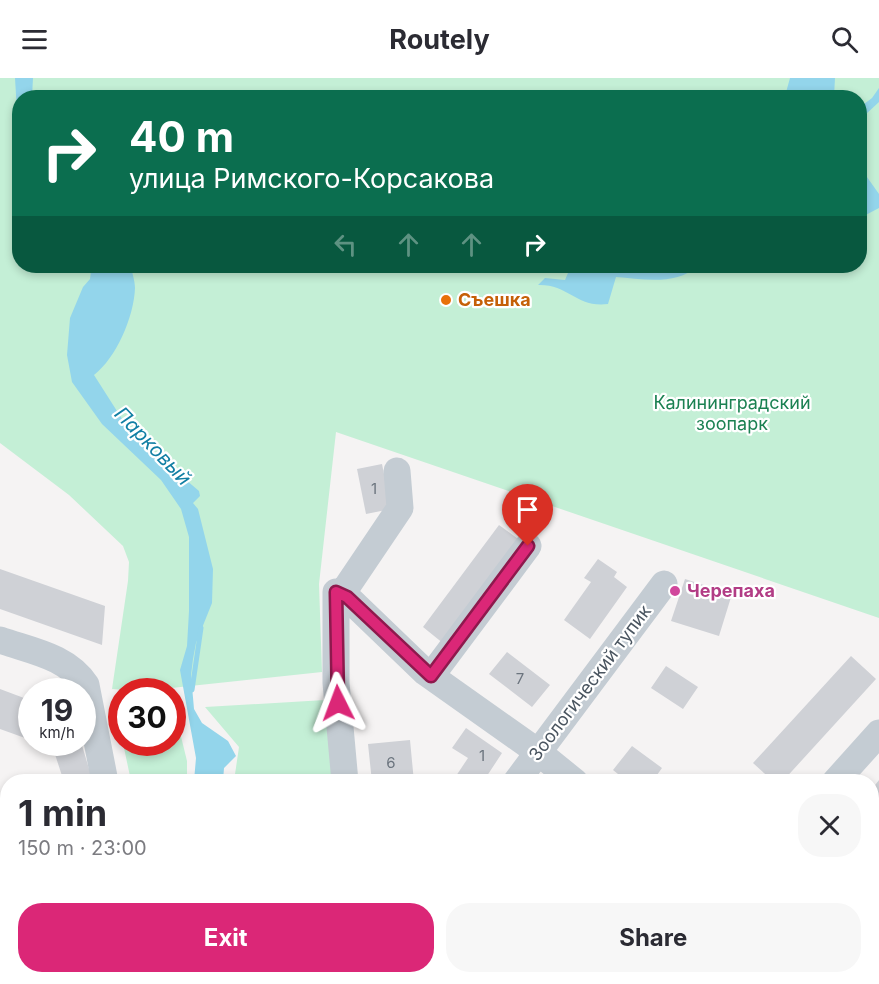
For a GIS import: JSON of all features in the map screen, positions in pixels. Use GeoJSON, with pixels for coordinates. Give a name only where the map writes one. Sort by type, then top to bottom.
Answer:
{"type":"FeatureCollection","features":[{"type":"Feature","properties":{"kind":"street"},"geometry":{"type":"LineString","coordinates":[[344,774],[336,683],[339,593],[400,508],[397,471]]}},
{"type":"Feature","properties":{"kind":"street"},"geometry":{"type":"LineString","coordinates":[[431,676],[528,546]]}},
{"type":"Feature","properties":{"kind":"street","name":"Зоологический тупик"},"geometry":{"type":"LineString","coordinates":[[522,774],[663,584]]}},
{"type":"Feature","properties":{"kind":"street"},"geometry":{"type":"LineString","coordinates":[[339,593],[431,676],[565,774]]}},
{"type":"Feature","properties":{"kind":"street"},"geometry":{"type":"LineString","coordinates":[[0,640],[66,663],[78,674],[86,685],[93,712],[104,774]]}},
{"type":"Feature","properties":{"kind":"street"},"geometry":{"type":"LineString","coordinates":[[842,774],[879,734]]}},
{"type":"Feature","properties":{"kind":"green space","name":"Калининградский зоопарк"},"geometry":{"type":"Polygon","coordinates":[[[0,78],[879,78],[879,618],[336,432],[319,584],[322,672],[186,686],[186,678],[114,678],[128,581],[129,562],[123,546],[69,495],[0,443],[0,78]]]}},
{"type":"Feature","properties":{"kind":"green space"},"geometry":{"type":"Polygon","coordinates":[[[325,700],[332,774],[235,774],[239,747],[205,707],[325,700]]]}},
{"type":"Feature","properties":{"kind":"green space"},"geometry":{"type":"Polygon","coordinates":[[[126,756],[186,756],[187,774],[130,774],[126,756]]]}},
{"type":"Feature","properties":{"kind":"water"},"geometry":{"type":"Polygon","coordinates":[[[15,78],[33,78],[32,90],[16,90],[15,78]]]}},
{"type":"Feature","properties":{"kind":"water"},"geometry":{"type":"Polygon","coordinates":[[[790,78],[835,78],[834,90],[787,90],[790,78]]]}},
{"type":"Feature","properties":{"kind":"water"},"geometry":{"type":"Polygon","coordinates":[[[879,88],[879,102],[867,113],[867,102],[879,88]]]}},
{"type":"Feature","properties":{"kind":"water"},"geometry":{"type":"Polygon","coordinates":[[[867,177],[879,194],[879,208],[867,214],[867,177]]]}},
{"type":"Feature","properties":{"kind":"water"},"geometry":{"type":"Polygon","coordinates":[[[91,273],[132,273],[135,285],[134,299],[127,324],[110,358],[94,375],[131,433],[199,491],[200,496],[193,503],[198,509],[213,569],[212,603],[196,643],[191,675],[194,709],[202,723],[228,741],[236,756],[224,768],[224,774],[195,774],[196,758],[186,703],[186,678],[181,678],[180,670],[187,646],[189,611],[189,537],[181,509],[161,480],[102,424],[72,382],[67,355],[70,318],[83,287],[90,279],[91,273]]]}},
{"type":"Feature","properties":{"kind":"water"},"geometry":{"type":"Polygon","coordinates":[[[568,273],[687,273],[659,280],[616,277],[608,304],[588,303],[558,288],[538,285],[545,278],[565,280],[568,273]]]}},
{"type":"Feature","properties":{"kind":"building"},"geometry":{"type":"Polygon","coordinates":[[[382,464],[391,509],[366,514],[357,469],[382,464]]]}},
{"type":"Feature","properties":{"kind":"building"},"geometry":{"type":"Polygon","coordinates":[[[499,525],[521,541],[444,644],[423,627],[499,525]]]}},
{"type":"Feature","properties":{"kind":"building"},"geometry":{"type":"Polygon","coordinates":[[[598,559],[617,572],[614,577],[627,587],[590,639],[564,620],[591,582],[584,578],[598,559]]]}},
{"type":"Feature","properties":{"kind":"building"},"geometry":{"type":"Polygon","coordinates":[[[0,569],[105,606],[102,645],[0,609],[0,569]]]}},
{"type":"Feature","properties":{"kind":"building"},"geometry":{"type":"Polygon","coordinates":[[[685,579],[732,594],[719,636],[671,621],[685,579]]]}},
{"type":"Feature","properties":{"kind":"building"},"geometry":{"type":"Polygon","coordinates":[[[507,652],[550,685],[532,707],[489,674],[507,652]]]}},
{"type":"Feature","properties":{"kind":"building"},"geometry":{"type":"Polygon","coordinates":[[[851,656],[876,679],[789,774],[765,774],[753,763],[851,656]]]}},
{"type":"Feature","properties":{"kind":"building"},"geometry":{"type":"Polygon","coordinates":[[[666,666],[698,687],[683,709],[651,688],[666,666]]]}},
{"type":"Feature","properties":{"kind":"building"},"geometry":{"type":"Polygon","coordinates":[[[0,689],[18,696],[18,735],[0,729],[0,689]]]}},
{"type":"Feature","properties":{"kind":"building"},"geometry":{"type":"Polygon","coordinates":[[[466,728],[502,753],[488,774],[457,774],[468,758],[452,748],[466,728]]]}},
{"type":"Feature","properties":{"kind":"building"},"geometry":{"type":"Polygon","coordinates":[[[410,740],[413,774],[371,774],[368,744],[410,740]]]}},
{"type":"Feature","properties":{"kind":"building"},"geometry":{"type":"Polygon","coordinates":[[[632,746],[662,768],[658,774],[618,774],[613,770],[632,746]]]}},
{"type":"Feature","properties":{"kind":"building"},"geometry":{"type":"Polygon","coordinates":[[[56,756],[85,756],[91,774],[61,774],[56,756]]]}},
{"type":"Feature","properties":{"kind":"waterway","name":"Парковый"},"geometry":{"type":"LineString","coordinates":[[192,690],[201,628]]}},
{"type":"Feature","properties":{"kind":"place","name":"Съешка"},"geometry":{"type":"Point","coordinates":[446,300]}},
{"type":"Feature","properties":{"kind":"place","name":"Черепаха"},"geometry":{"type":"Point","coordinates":[675,591]}},
{"type":"Feature","properties":{"kind":"route"},"geometry":{"type":"LineString","coordinates":[[338,703],[336,592],[347,597],[431,676],[528,546]]}}]}
